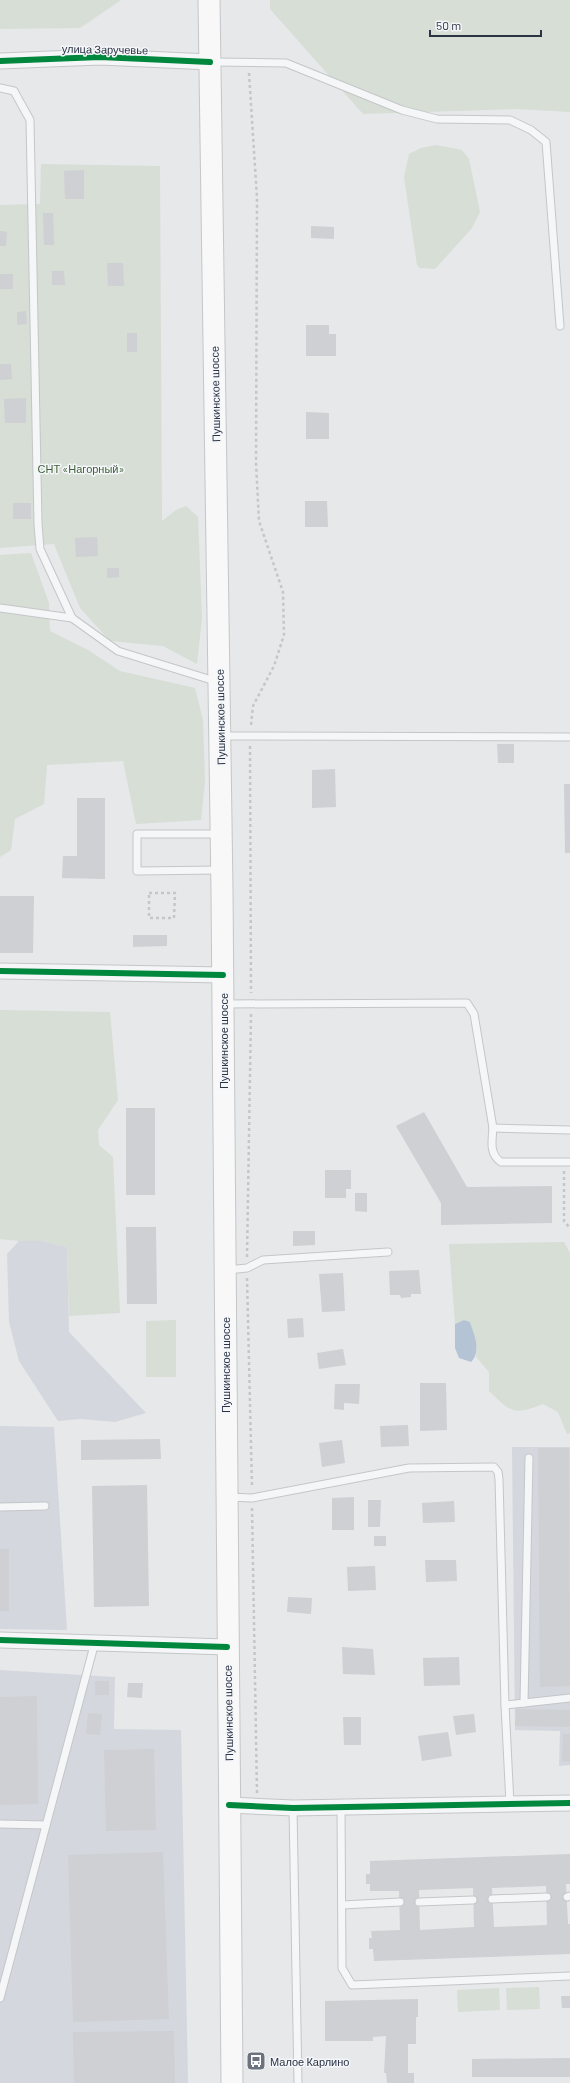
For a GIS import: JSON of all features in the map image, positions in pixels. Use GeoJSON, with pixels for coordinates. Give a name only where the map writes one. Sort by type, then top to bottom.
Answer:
{"type":"FeatureCollection","features":[{"type":"Feature","properties":{"kind":"main road","name":"Пушкинское шоссе"},"geometry":{"type":"LineString","coordinates":[[209,0],[220,683],[227,1647],[232,2083]]}},
{"type":"Feature","properties":{"kind":"street","name":"улица Заручевье"},"geometry":{"type":"LineString","coordinates":[[0,61],[100,57],[210,62]]}},
{"type":"Feature","properties":{"kind":"street"},"geometry":{"type":"LineString","coordinates":[[0,971],[223,975]]}},
{"type":"Feature","properties":{"kind":"street"},"geometry":{"type":"LineString","coordinates":[[0,1640],[227,1647]]}},
{"type":"Feature","properties":{"kind":"street"},"geometry":{"type":"LineString","coordinates":[[229,1805],[293,1808],[570,1803]]}},
{"type":"Feature","properties":{"kind":"lane"},"geometry":{"type":"LineString","coordinates":[[210,62],[286,63],[402,110],[437,118],[510,120],[531,130],[546,142],[560,326]]}},
{"type":"Feature","properties":{"kind":"lane"},"geometry":{"type":"LineString","coordinates":[[0,88],[14,91],[30,120],[38,530],[40,549],[72,618]]}},
{"type":"Feature","properties":{"kind":"lane"},"geometry":{"type":"LineString","coordinates":[[0,608],[72,618],[118,651],[220,683]]}},
{"type":"Feature","properties":{"kind":"lane"},"geometry":{"type":"LineString","coordinates":[[220,736],[570,737]]}},
{"type":"Feature","properties":{"kind":"lane"},"geometry":{"type":"LineString","coordinates":[[221,834],[136,834],[137,871],[222,870]]}},
{"type":"Feature","properties":{"kind":"lane"},"geometry":{"type":"LineString","coordinates":[[223,1004],[466,1004],[474,1014],[493,1128],[491,1147],[496,1158],[501,1162],[567,1163]]}},
{"type":"Feature","properties":{"kind":"lane"},"geometry":{"type":"LineString","coordinates":[[493,1128],[570,1130]]}},
{"type":"Feature","properties":{"kind":"lane"},"geometry":{"type":"LineString","coordinates":[[225,1271],[247,1268],[263,1260],[388,1252]]}},
{"type":"Feature","properties":{"kind":"lane"},"geometry":{"type":"LineString","coordinates":[[524,1703],[529,1458]]}},
{"type":"Feature","properties":{"kind":"lane"},"geometry":{"type":"LineString","coordinates":[[226,1497],[252,1498],[409,1468],[494,1467],[498,1472],[499,1480],[505,1705],[510,1804]]}},
{"type":"Feature","properties":{"kind":"lane"},"geometry":{"type":"LineString","coordinates":[[0,1507],[45,1506]]}},
{"type":"Feature","properties":{"kind":"lane"},"geometry":{"type":"LineString","coordinates":[[0,1998],[95,1642]]}},
{"type":"Feature","properties":{"kind":"lane"},"geometry":{"type":"LineString","coordinates":[[505,1705],[570,1698]]}},
{"type":"Feature","properties":{"kind":"lane"},"geometry":{"type":"LineString","coordinates":[[341,1807],[342,1968],[352,1984],[570,1976]]}},
{"type":"Feature","properties":{"kind":"lane"},"geometry":{"type":"LineString","coordinates":[[293,1808],[298,2083]]}},
{"type":"Feature","properties":{"kind":"lane"},"geometry":{"type":"LineString","coordinates":[[0,1824],[46,1825]]}},
{"type":"Feature","properties":{"kind":"lane"},"geometry":{"type":"LineString","coordinates":[[492,1899],[547,1897]]}},
{"type":"Feature","properties":{"kind":"lane"},"geometry":{"type":"LineString","coordinates":[[419,1902],[473,1900]]}},
{"type":"Feature","properties":{"kind":"lane"},"geometry":{"type":"LineString","coordinates":[[342,1905],[400,1902]]}},
{"type":"Feature","properties":{"kind":"path"},"geometry":{"type":"LineString","coordinates":[[249,63],[257,198],[256,463],[259,521],[283,592],[284,635],[274,666],[253,706],[250,737],[251,1004],[246,1219],[257,1806]]}},
{"type":"Feature","properties":{"kind":"path"},"geometry":{"type":"LineString","coordinates":[[149,893],[174,893],[174,918],[148,918],[149,893]]}},
{"type":"Feature","properties":{"kind":"path"},"geometry":{"type":"LineString","coordinates":[[567,1163],[564,1222],[570,1228]]}},
{"type":"Feature","properties":{"kind":"shaded area"},"geometry":{"type":"Polygon","coordinates":[[[19,1241],[41,1241],[67,1247],[69,1332],[146,1413],[115,1422],[81,1419],[58,1421],[19,1361],[9,1322],[7,1254],[19,1241]]]}},
{"type":"Feature","properties":{"kind":"shaded area"},"geometry":{"type":"Polygon","coordinates":[[[0,1426],[54,1427],[67,1630],[0,1629],[0,1426]]]}},
{"type":"Feature","properties":{"kind":"shaded area"},"geometry":{"type":"Polygon","coordinates":[[[512,1447],[570,1447],[570,1765],[559,1766],[560,1731],[515,1730],[512,1447]]]}},
{"type":"Feature","properties":{"kind":"shaded area"},"geometry":{"type":"Polygon","coordinates":[[[0,1670],[115,1677],[114,1729],[181,1730],[188,2083],[0,2083],[0,1670]]]}},
{"type":"Feature","properties":{"kind":"green space"},"geometry":{"type":"Polygon","coordinates":[[[0,0],[121,0],[80,28],[0,29],[0,0]]]}},
{"type":"Feature","properties":{"kind":"green space"},"geometry":{"type":"Polygon","coordinates":[[[270,0],[570,0],[570,112],[518,109],[363,114],[270,9],[270,0]]]}},
{"type":"Feature","properties":{"kind":"green space"},"geometry":{"type":"Polygon","coordinates":[[[436,145],[462,150],[469,159],[480,212],[472,228],[435,269],[420,268],[417,265],[404,177],[409,154],[421,148],[436,145]]]}},
{"type":"Feature","properties":{"kind":"green space","name":"СНТ «Нагорный»"},"geometry":{"type":"Polygon","coordinates":[[[41,164],[160,166],[162,521],[176,510],[186,506],[198,517],[202,618],[197,664],[163,646],[110,641],[80,608],[54,544],[0,548],[0,205],[40,204],[41,164]]]}},
{"type":"Feature","properties":{"kind":"green space"},"geometry":{"type":"Polygon","coordinates":[[[31,553],[49,603],[50,631],[88,650],[120,671],[195,688],[203,720],[205,781],[201,820],[136,824],[123,761],[47,765],[44,804],[15,819],[11,850],[0,857],[0,555],[31,553]]]}},
{"type":"Feature","properties":{"kind":"green space"},"geometry":{"type":"Polygon","coordinates":[[[0,1010],[110,1012],[118,1100],[98,1130],[99,1145],[113,1157],[120,1313],[69,1316],[67,1247],[41,1241],[0,1239],[0,1010]]]}},
{"type":"Feature","properties":{"kind":"green space"},"geometry":{"type":"Polygon","coordinates":[[[564,1242],[570,1253],[570,1433],[567,1434],[558,1412],[543,1404],[525,1410],[513,1410],[502,1404],[489,1391],[489,1372],[476,1357],[477,1348],[470,1322],[464,1320],[455,1324],[449,1244],[564,1242]]]}},
{"type":"Feature","properties":{"kind":"green space"},"geometry":{"type":"Polygon","coordinates":[[[176,1320],[176,1377],[146,1377],[146,1321],[176,1320]]]}},
{"type":"Feature","properties":{"kind":"green space"},"geometry":{"type":"Polygon","coordinates":[[[539,1987],[540,2009],[507,2010],[506,1988],[539,1987]]]}},
{"type":"Feature","properties":{"kind":"green space"},"geometry":{"type":"Polygon","coordinates":[[[499,1988],[500,2010],[458,2012],[457,1990],[499,1988]]]}},
{"type":"Feature","properties":{"kind":"water"},"geometry":{"type":"Polygon","coordinates":[[[464,1320],[470,1322],[477,1348],[471,1362],[459,1358],[455,1348],[455,1324],[464,1320]]]}},
{"type":"Feature","properties":{"kind":"building"},"geometry":{"type":"Polygon","coordinates":[[[84,170],[84,199],[65,199],[64,171],[84,170]]]}},
{"type":"Feature","properties":{"kind":"building"},"geometry":{"type":"Polygon","coordinates":[[[43,213],[53,213],[54,245],[44,245],[43,213]]]}},
{"type":"Feature","properties":{"kind":"building"},"geometry":{"type":"Polygon","coordinates":[[[311,226],[334,227],[334,239],[311,238],[311,226]]]}},
{"type":"Feature","properties":{"kind":"building"},"geometry":{"type":"Polygon","coordinates":[[[0,231],[7,232],[6,246],[0,246],[0,231]]]}},
{"type":"Feature","properties":{"kind":"building"},"geometry":{"type":"Polygon","coordinates":[[[107,263],[123,263],[124,286],[108,286],[107,263]]]}},
{"type":"Feature","properties":{"kind":"building"},"geometry":{"type":"Polygon","coordinates":[[[52,271],[64,271],[65,285],[52,285],[52,271]]]}},
{"type":"Feature","properties":{"kind":"building"},"geometry":{"type":"Polygon","coordinates":[[[0,274],[13,274],[13,289],[0,289],[0,274]]]}},
{"type":"Feature","properties":{"kind":"building"},"geometry":{"type":"Polygon","coordinates":[[[26,311],[27,324],[17,325],[17,312],[26,311]]]}},
{"type":"Feature","properties":{"kind":"building"},"geometry":{"type":"Polygon","coordinates":[[[306,325],[329,325],[329,334],[336,334],[336,356],[306,356],[306,325]]]}},
{"type":"Feature","properties":{"kind":"building"},"geometry":{"type":"Polygon","coordinates":[[[127,333],[137,333],[137,352],[127,352],[127,333]]]}},
{"type":"Feature","properties":{"kind":"building"},"geometry":{"type":"Polygon","coordinates":[[[0,364],[11,364],[12,379],[0,380],[0,364]]]}},
{"type":"Feature","properties":{"kind":"building"},"geometry":{"type":"Polygon","coordinates":[[[26,398],[26,423],[5,423],[4,399],[26,398]]]}},
{"type":"Feature","properties":{"kind":"building"},"geometry":{"type":"Polygon","coordinates":[[[306,412],[329,413],[329,439],[306,439],[306,412]]]}},
{"type":"Feature","properties":{"kind":"building"},"geometry":{"type":"Polygon","coordinates":[[[305,501],[327,501],[328,527],[305,527],[305,501]]]}},
{"type":"Feature","properties":{"kind":"building"},"geometry":{"type":"Polygon","coordinates":[[[13,503],[31,503],[31,519],[13,519],[13,503]]]}},
{"type":"Feature","properties":{"kind":"building"},"geometry":{"type":"Polygon","coordinates":[[[97,537],[98,556],[76,557],[75,538],[97,537]]]}},
{"type":"Feature","properties":{"kind":"building"},"geometry":{"type":"Polygon","coordinates":[[[107,568],[119,568],[119,577],[107,578],[107,568]]]}},
{"type":"Feature","properties":{"kind":"building"},"geometry":{"type":"Polygon","coordinates":[[[497,744],[514,744],[514,763],[498,763],[497,744]]]}},
{"type":"Feature","properties":{"kind":"building"},"geometry":{"type":"Polygon","coordinates":[[[335,769],[336,807],[312,808],[312,770],[335,769]]]}},
{"type":"Feature","properties":{"kind":"building"},"geometry":{"type":"Polygon","coordinates":[[[564,784],[570,784],[570,853],[565,853],[564,784]]]}},
{"type":"Feature","properties":{"kind":"building"},"geometry":{"type":"Polygon","coordinates":[[[77,798],[105,798],[105,879],[62,878],[63,856],[77,856],[77,798]]]}},
{"type":"Feature","properties":{"kind":"building"},"geometry":{"type":"Polygon","coordinates":[[[0,896],[34,896],[33,953],[0,953],[0,896]]]}},
{"type":"Feature","properties":{"kind":"building"},"geometry":{"type":"Polygon","coordinates":[[[133,935],[167,935],[167,946],[133,947],[133,935]]]}},
{"type":"Feature","properties":{"kind":"building"},"geometry":{"type":"Polygon","coordinates":[[[126,1108],[155,1108],[155,1195],[126,1195],[126,1108]]]}},
{"type":"Feature","properties":{"kind":"building"},"geometry":{"type":"Polygon","coordinates":[[[424,1112],[467,1187],[552,1186],[552,1223],[441,1225],[441,1203],[396,1126],[424,1112]]]}},
{"type":"Feature","properties":{"kind":"building"},"geometry":{"type":"Polygon","coordinates":[[[325,1170],[351,1170],[351,1189],[346,1189],[346,1198],[325,1198],[325,1170]]]}},
{"type":"Feature","properties":{"kind":"building"},"geometry":{"type":"Polygon","coordinates":[[[355,1193],[367,1193],[367,1212],[355,1211],[355,1193]]]}},
{"type":"Feature","properties":{"kind":"building"},"geometry":{"type":"Polygon","coordinates":[[[126,1227],[156,1227],[157,1304],[127,1304],[126,1227]]]}},
{"type":"Feature","properties":{"kind":"building"},"geometry":{"type":"Polygon","coordinates":[[[293,1231],[315,1231],[315,1245],[293,1246],[293,1231]]]}},
{"type":"Feature","properties":{"kind":"building"},"geometry":{"type":"Polygon","coordinates":[[[419,1270],[421,1294],[411,1294],[411,1297],[401,1298],[400,1295],[390,1295],[389,1271],[419,1270]]]}},
{"type":"Feature","properties":{"kind":"building"},"geometry":{"type":"Polygon","coordinates":[[[343,1273],[345,1311],[322,1312],[319,1274],[343,1273]]]}},
{"type":"Feature","properties":{"kind":"building"},"geometry":{"type":"Polygon","coordinates":[[[303,1318],[304,1337],[288,1338],[287,1319],[303,1318]]]}},
{"type":"Feature","properties":{"kind":"building"},"geometry":{"type":"Polygon","coordinates":[[[343,1349],[346,1365],[319,1369],[317,1353],[343,1349]]]}},
{"type":"Feature","properties":{"kind":"building"},"geometry":{"type":"Polygon","coordinates":[[[420,1383],[446,1383],[447,1430],[420,1431],[420,1383]]]}},
{"type":"Feature","properties":{"kind":"building"},"geometry":{"type":"Polygon","coordinates":[[[335,1384],[360,1384],[359,1404],[344,1403],[344,1410],[334,1409],[335,1384]]]}},
{"type":"Feature","properties":{"kind":"building"},"geometry":{"type":"Polygon","coordinates":[[[408,1425],[409,1446],[381,1447],[380,1426],[408,1425]]]}},
{"type":"Feature","properties":{"kind":"building"},"geometry":{"type":"Polygon","coordinates":[[[160,1439],[161,1459],[81,1460],[81,1440],[160,1439]]]}},
{"type":"Feature","properties":{"kind":"building"},"geometry":{"type":"Polygon","coordinates":[[[342,1440],[345,1463],[322,1467],[319,1443],[342,1440]]]}},
{"type":"Feature","properties":{"kind":"building"},"geometry":{"type":"Polygon","coordinates":[[[538,1448],[569,1448],[570,1686],[540,1687],[538,1448]]]}},
{"type":"Feature","properties":{"kind":"building"},"geometry":{"type":"Polygon","coordinates":[[[147,1485],[149,1606],[94,1607],[92,1486],[147,1485]]]}},
{"type":"Feature","properties":{"kind":"building"},"geometry":{"type":"Polygon","coordinates":[[[354,1497],[354,1530],[332,1530],[332,1498],[354,1497]]]}},
{"type":"Feature","properties":{"kind":"building"},"geometry":{"type":"Polygon","coordinates":[[[368,1500],[381,1500],[380,1527],[368,1527],[368,1500]]]}},
{"type":"Feature","properties":{"kind":"building"},"geometry":{"type":"Polygon","coordinates":[[[454,1501],[455,1522],[423,1523],[422,1503],[454,1501]]]}},
{"type":"Feature","properties":{"kind":"building"},"geometry":{"type":"Polygon","coordinates":[[[374,1536],[386,1536],[386,1546],[374,1546],[374,1536]]]}},
{"type":"Feature","properties":{"kind":"building"},"geometry":{"type":"Polygon","coordinates":[[[0,1549],[9,1549],[9,1611],[0,1611],[0,1549]]]}},
{"type":"Feature","properties":{"kind":"building"},"geometry":{"type":"Polygon","coordinates":[[[425,1560],[456,1560],[457,1581],[426,1582],[425,1560]]]}},
{"type":"Feature","properties":{"kind":"building"},"geometry":{"type":"Polygon","coordinates":[[[375,1566],[376,1590],[348,1591],[347,1567],[375,1566]]]}},
{"type":"Feature","properties":{"kind":"building"},"geometry":{"type":"Polygon","coordinates":[[[288,1597],[312,1598],[311,1614],[287,1612],[288,1597]]]}},
{"type":"Feature","properties":{"kind":"building"},"geometry":{"type":"Polygon","coordinates":[[[342,1647],[373,1649],[375,1675],[343,1674],[342,1647]]]}},
{"type":"Feature","properties":{"kind":"building"},"geometry":{"type":"Polygon","coordinates":[[[459,1657],[460,1685],[424,1686],[423,1658],[459,1657]]]}},
{"type":"Feature","properties":{"kind":"building"},"geometry":{"type":"Polygon","coordinates":[[[95,1681],[109,1681],[109,1695],[95,1695],[95,1681]]]}},
{"type":"Feature","properties":{"kind":"building"},"geometry":{"type":"Polygon","coordinates":[[[128,1683],[143,1683],[142,1698],[127,1697],[128,1683]]]}},
{"type":"Feature","properties":{"kind":"building"},"geometry":{"type":"Polygon","coordinates":[[[37,1696],[38,1804],[0,1805],[0,1697],[37,1696]]]}},
{"type":"Feature","properties":{"kind":"building"},"geometry":{"type":"Polygon","coordinates":[[[516,1709],[570,1710],[570,1727],[515,1726],[516,1709]]]}},
{"type":"Feature","properties":{"kind":"building"},"geometry":{"type":"Polygon","coordinates":[[[88,1713],[102,1714],[100,1735],[86,1734],[88,1713]]]}},
{"type":"Feature","properties":{"kind":"building"},"geometry":{"type":"Polygon","coordinates":[[[474,1714],[476,1732],[456,1735],[453,1716],[474,1714]]]}},
{"type":"Feature","properties":{"kind":"building"},"geometry":{"type":"Polygon","coordinates":[[[343,1717],[361,1717],[361,1745],[344,1745],[343,1717]]]}},
{"type":"Feature","properties":{"kind":"building"},"geometry":{"type":"Polygon","coordinates":[[[448,1732],[452,1756],[422,1761],[418,1736],[448,1732]]]}},
{"type":"Feature","properties":{"kind":"building"},"geometry":{"type":"Polygon","coordinates":[[[563,1734],[570,1734],[570,1762],[562,1761],[563,1734]]]}},
{"type":"Feature","properties":{"kind":"building"},"geometry":{"type":"Polygon","coordinates":[[[154,1749],[156,1830],[106,1831],[104,1750],[154,1749]]]}},
{"type":"Feature","properties":{"kind":"building"},"geometry":{"type":"Polygon","coordinates":[[[163,1852],[169,2019],[73,2022],[68,1855],[163,1852]]]}},
{"type":"Feature","properties":{"kind":"building"},"geometry":{"type":"Polygon","coordinates":[[[570,1854],[570,1884],[566,1884],[568,1924],[570,1924],[570,1954],[374,1961],[373,1949],[369,1949],[369,1938],[372,1938],[371,1931],[400,1930],[399,1891],[370,1891],[370,1884],[366,1884],[366,1874],[370,1874],[370,1861],[570,1854]],[[546,1886],[492,1888],[494,1927],[547,1925],[546,1886]],[[473,1888],[419,1890],[420,1930],[474,1927],[473,1888]]]}},
{"type":"Feature","properties":{"kind":"building"},"geometry":{"type":"Polygon","coordinates":[[[561,1996],[570,1996],[570,2008],[562,2008],[561,1996]]]}},
{"type":"Feature","properties":{"kind":"building"},"geometry":{"type":"Polygon","coordinates":[[[418,1999],[416,2044],[408,2044],[408,2073],[414,2073],[414,2083],[387,2083],[386,2073],[384,2073],[386,2036],[373,2037],[373,2041],[325,2041],[325,2001],[418,1999]]]}},
{"type":"Feature","properties":{"kind":"building"},"geometry":{"type":"Polygon","coordinates":[[[174,2031],[175,2083],[74,2083],[73,2032],[174,2031]]]}},
{"type":"Feature","properties":{"kind":"building"},"geometry":{"type":"Polygon","coordinates":[[[570,2058],[570,2077],[472,2077],[472,2059],[570,2058]]]}},
{"type":"Feature","properties":{"kind":"cycle path"},"geometry":{"type":"LineString","coordinates":[[0,61],[100,57],[210,62]]}},
{"type":"Feature","properties":{"kind":"cycle path"},"geometry":{"type":"LineString","coordinates":[[0,971],[223,975]]}},
{"type":"Feature","properties":{"kind":"cycle path"},"geometry":{"type":"LineString","coordinates":[[0,1640],[227,1647]]}},
{"type":"Feature","properties":{"kind":"cycle path"},"geometry":{"type":"LineString","coordinates":[[229,1805],[293,1808],[570,1803]]}},
{"type":"Feature","properties":{"kind":"place","name":"Малое Карлино"},"geometry":{"type":"Point","coordinates":[256,2061]}}]}
